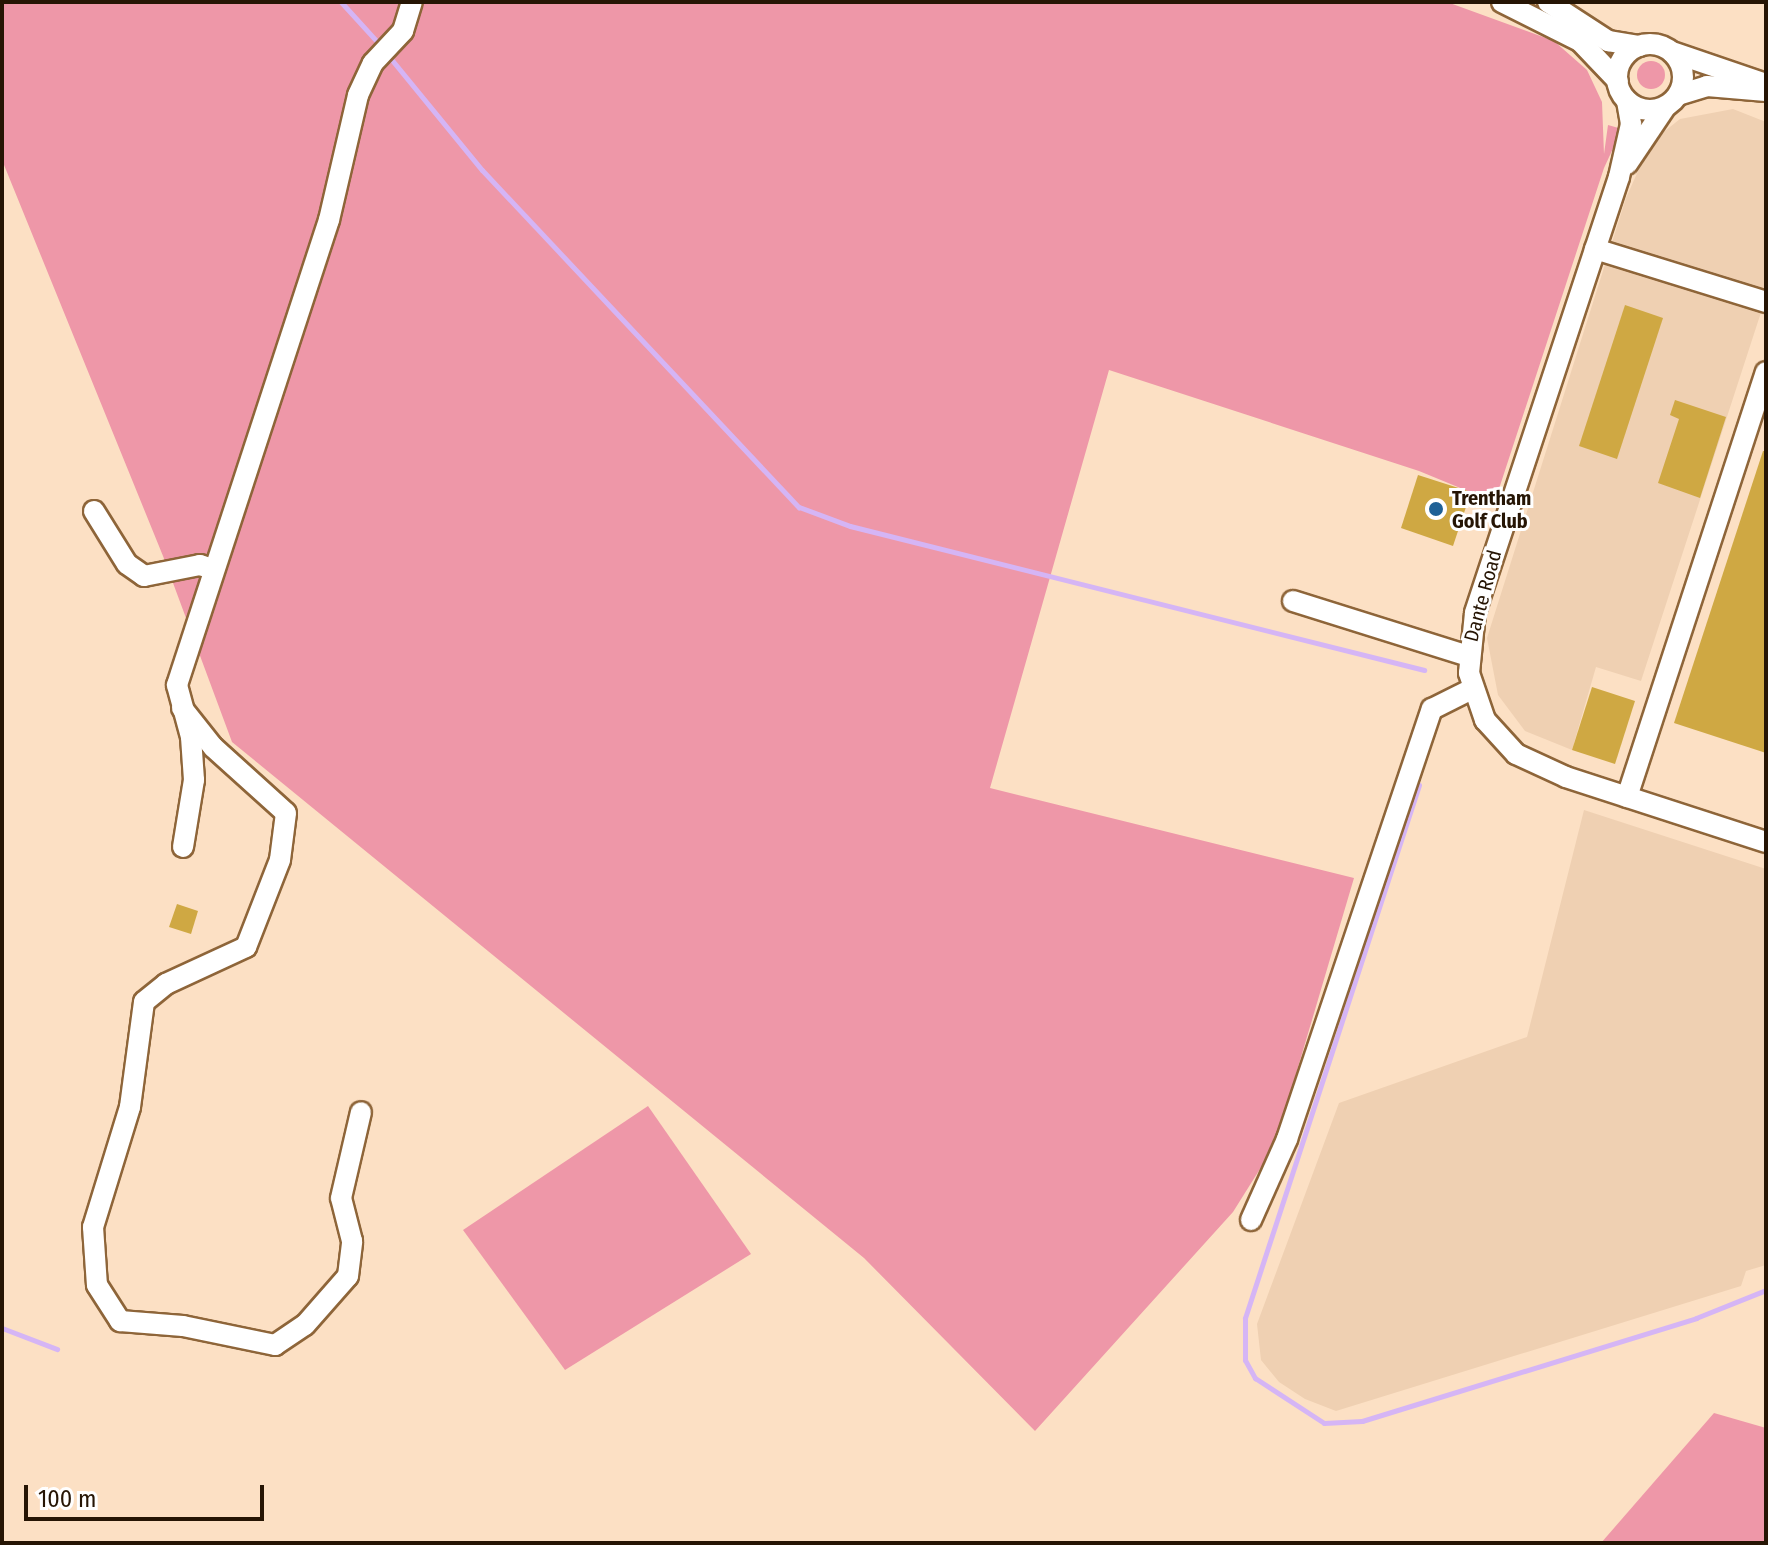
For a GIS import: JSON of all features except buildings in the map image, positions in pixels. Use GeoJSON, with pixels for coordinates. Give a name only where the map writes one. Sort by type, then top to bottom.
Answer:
{"type":"FeatureCollection","features":[{"type":"Feature","properties":{"kind":"street"},"geometry":{"type":"LineString","coordinates":[[183,847],[194,780],[177,685],[212,569],[329,220],[358,95],[377,58],[395,41],[412,2]]}},
{"type":"Feature","properties":{"kind":"street"},"geometry":{"type":"LineString","coordinates":[[1502,2],[1573,36],[1618,81],[1627,101],[1631,124],[1619,177]]}},
{"type":"Feature","properties":{"kind":"street"},"geometry":{"type":"LineString","coordinates":[[1548,2],[1608,41],[1672,52],[1766,84]]}},
{"type":"Feature","properties":{"kind":"street"},"geometry":{"type":"LineString","coordinates":[[1618,81],[1623,59],[1640,46]]}},
{"type":"Feature","properties":{"kind":"street"},"geometry":{"type":"LineString","coordinates":[[1619,177],[1672,100],[1683,71],[1672,52]]}},
{"type":"Feature","properties":{"kind":"street"},"geometry":{"type":"LineString","coordinates":[[1627,101],[1647,110],[1707,86],[1766,91]]}},
{"type":"Feature","properties":{"kind":"street","name":"Dante Road"},"geometry":{"type":"LineString","coordinates":[[1619,177],[1475,613],[1468,656],[1472,689],[1485,720],[1516,754],[1627,797],[1766,842]]}},
{"type":"Feature","properties":{"kind":"street"},"geometry":{"type":"LineString","coordinates":[[1595,249],[1766,302]]}},
{"type":"Feature","properties":{"kind":"street"},"geometry":{"type":"LineString","coordinates":[[1627,797],[1766,372]]}},
{"type":"Feature","properties":{"kind":"street"},"geometry":{"type":"LineString","coordinates":[[94,511],[127,564],[144,576],[200,565],[212,569]]}},
{"type":"Feature","properties":{"kind":"street"},"geometry":{"type":"LineString","coordinates":[[1293,601],[1468,656]]}},
{"type":"Feature","properties":{"kind":"street"},"geometry":{"type":"LineString","coordinates":[[1251,1220],[1287,1139],[1432,709],[1472,689]]}},
{"type":"Feature","properties":{"kind":"street"},"geometry":{"type":"LineString","coordinates":[[182,708],[213,747],[286,813],[280,860],[246,947],[166,984],[144,1002],[130,1107],[93,1227],[97,1285],[120,1321],[183,1326],[275,1345],[305,1325],[348,1276],[352,1241],[341,1198],[361,1112]]}},
{"type":"Feature","properties":{"kind":"shaded area"},"geometry":{"type":"Polygon","coordinates":[[[2,2],[1447,2],[1554,41],[1587,70],[1602,102],[1604,154],[1608,125],[1622,129],[1604,168],[1495,501],[1485,498],[1478,506],[1467,502],[1470,492],[1419,471],[1109,370],[990,788],[1354,878],[1275,1145],[1233,1212],[1035,1431],[864,1258],[232,742],[163,556],[2,160],[2,2]]]}},
{"type":"Feature","properties":{"kind":"shaded area"},"geometry":{"type":"Polygon","coordinates":[[[1651,61],[1661,65],[1665,75],[1661,85],[1651,89],[1641,85],[1637,75],[1641,65],[1651,61]]]}},
{"type":"Feature","properties":{"kind":"shaded area"},"geometry":{"type":"Polygon","coordinates":[[[1733,109],[1766,122],[1766,297],[1641,681],[1596,667],[1572,750],[1525,731],[1498,695],[1487,638],[1626,198],[1651,142],[1680,119],[1733,109]]]}},
{"type":"Feature","properties":{"kind":"shaded area"},"geometry":{"type":"Polygon","coordinates":[[[1584,810],[1766,869],[1766,1265],[1746,1271],[1741,1286],[1336,1411],[1305,1399],[1279,1382],[1261,1360],[1257,1324],[1339,1103],[1527,1037],[1584,810]]]}},
{"type":"Feature","properties":{"kind":"shaded area"},"geometry":{"type":"Polygon","coordinates":[[[648,1106],[751,1254],[565,1370],[463,1230],[648,1106]]]}},
{"type":"Feature","properties":{"kind":"shaded area"},"geometry":{"type":"Polygon","coordinates":[[[1714,1413],[1766,1428],[1766,1543],[1601,1543],[1714,1413]]]}},
{"type":"Feature","properties":{"kind":"waterway"},"geometry":{"type":"LineString","coordinates":[[341,2],[381,46]]}},
{"type":"Feature","properties":{"kind":"waterway"},"geometry":{"type":"LineString","coordinates":[[387,54],[482,170],[799,507],[850,526],[1424,670]]}},
{"type":"Feature","properties":{"kind":"waterway"},"geometry":{"type":"LineString","coordinates":[[1419,785],[1245,1318],[1245,1360],[1255,1378],[1324,1423],[1362,1421],[1696,1318],[1766,1290]]}},
{"type":"Feature","properties":{"kind":"waterway"},"geometry":{"type":"LineString","coordinates":[[2,1328],[57,1349]]}},
{"type":"Feature","properties":{"kind":"place","name":"Trentham Golf Club"},"geometry":{"type":"Point","coordinates":[1436,509]}}]}
